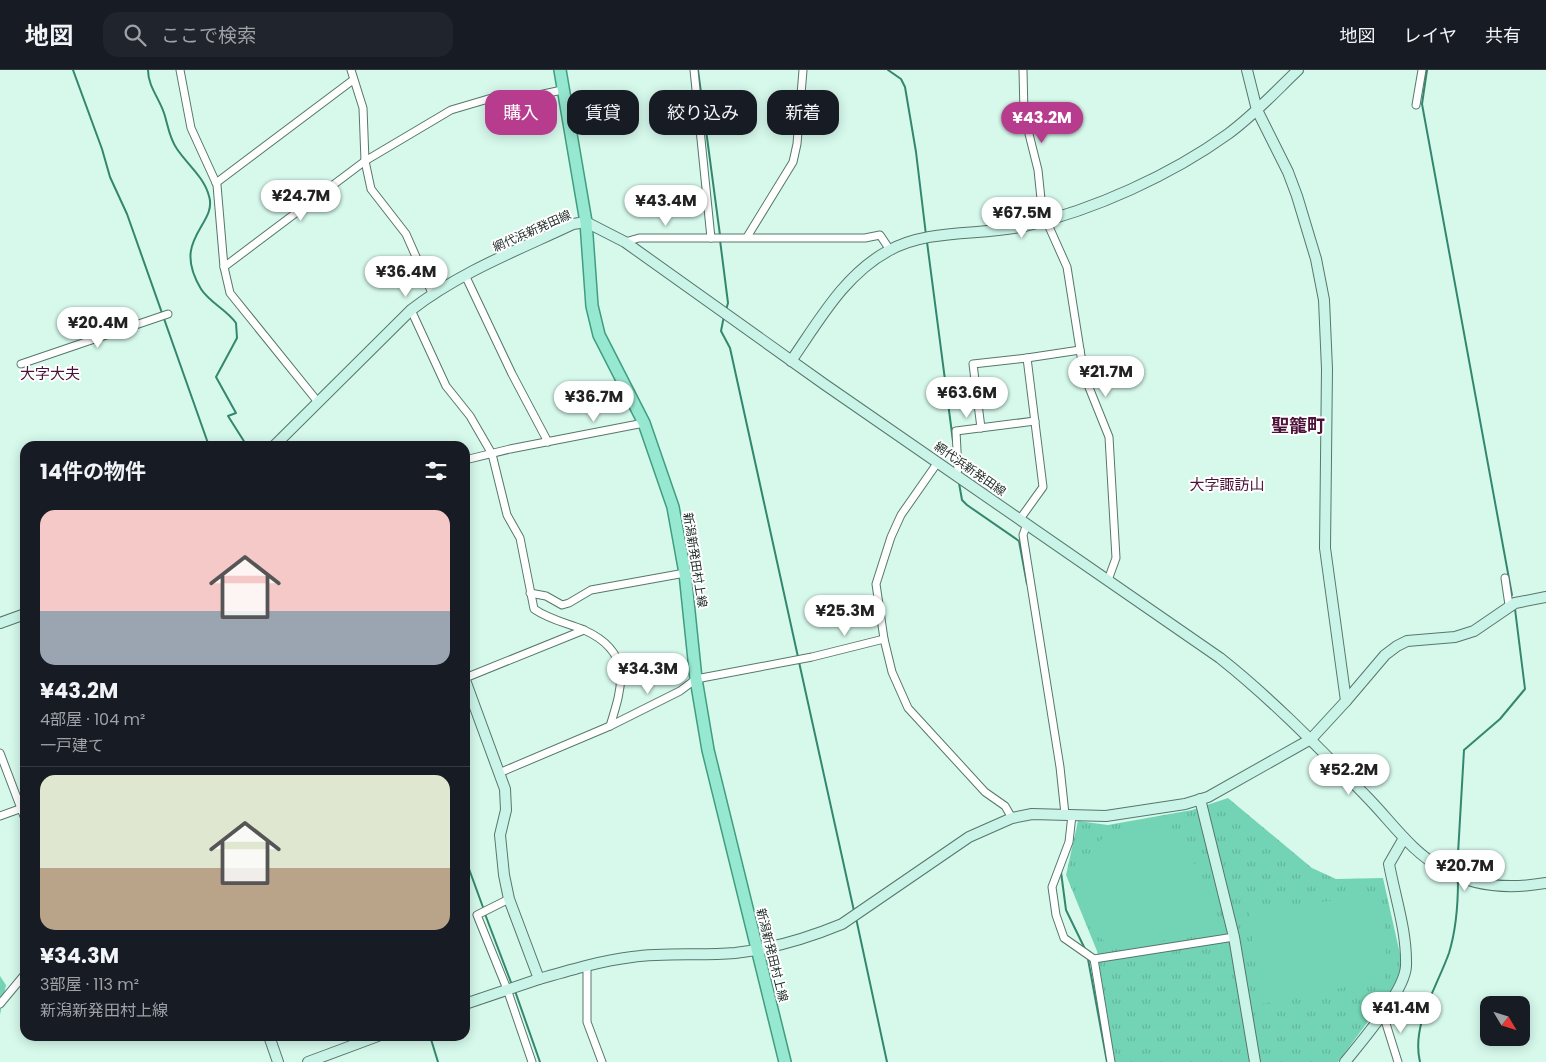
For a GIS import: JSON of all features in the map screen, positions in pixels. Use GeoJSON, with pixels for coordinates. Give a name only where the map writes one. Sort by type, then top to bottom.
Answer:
{"type":"FeatureCollection","features":[{"type":"Feature","properties":{"kind":"main road","name":"新潟新発田村上線"},"geometry":{"type":"LineString","coordinates":[[560,70],[586,222],[592,306],[599,335],[644,423],[673,507],[685,573],[696,679],[708,750],[785,1062]]}},
{"type":"Feature","properties":{"kind":"street"},"geometry":{"type":"LineString","coordinates":[[180,70],[191,128],[216,183],[224,267],[230,293],[318,402]]}},
{"type":"Feature","properties":{"kind":"street"},"geometry":{"type":"LineString","coordinates":[[351,70],[364,108],[364,161],[371,189],[406,234],[432,294]]}},
{"type":"Feature","properties":{"kind":"street"},"geometry":{"type":"LineString","coordinates":[[694,70],[711,238]]}},
{"type":"Feature","properties":{"kind":"street"},"geometry":{"type":"LineString","coordinates":[[747,237],[793,162],[797,144],[803,70]]}},
{"type":"Feature","properties":{"kind":"street"},"geometry":{"type":"LineString","coordinates":[[1023,70],[1024,114],[1038,170],[1040,199],[1046,220],[1067,267],[1084,375],[1109,437],[1116,558],[1108,580]]}},
{"type":"Feature","properties":{"kind":"street"},"geometry":{"type":"LineString","coordinates":[[1247,70],[1257,110],[1288,172],[1297,196],[1316,260],[1324,300],[1327,369],[1325,548],[1346,701]]}},
{"type":"Feature","properties":{"kind":"street"},"geometry":{"type":"LineString","coordinates":[[791,360],[837,295],[855,275],[890,250],[925,238],[1000,231],[1046,220],[1126,192],[1228,134],[1257,110],[1298,70]]}},
{"type":"Feature","properties":{"kind":"street"},"geometry":{"type":"LineString","coordinates":[[1416,105],[1422,70]]}},
{"type":"Feature","properties":{"kind":"street"},"geometry":{"type":"LineString","coordinates":[[216,183],[353,80]]}},
{"type":"Feature","properties":{"kind":"street"},"geometry":{"type":"LineString","coordinates":[[224,267],[364,161],[451,110],[495,97],[525,98],[562,90]]}},
{"type":"Feature","properties":{"kind":"street","name":"網代浜新発田線"},"geometry":{"type":"LineString","coordinates":[[279,441],[411,310],[432,294],[465,275],[573,224],[586,222],[625,242],[791,360],[1220,658],[1254,685],[1311,739],[1424,857],[1442,869],[1460,877],[1496,886],[1519,887],[1546,884]]}},
{"type":"Feature","properties":{"kind":"street"},"geometry":{"type":"LineString","coordinates":[[625,242],[640,238],[865,238],[880,235],[890,250]]}},
{"type":"Feature","properties":{"kind":"street"},"geometry":{"type":"LineString","coordinates":[[465,275],[512,374],[548,442]]}},
{"type":"Feature","properties":{"kind":"street"},"geometry":{"type":"LineString","coordinates":[[411,310],[446,386],[470,416],[492,454],[507,515],[520,538],[534,609],[552,620],[584,630],[604,643],[619,664],[622,683],[621,692],[610,726]]}},
{"type":"Feature","properties":{"kind":"street"},"geometry":{"type":"LineString","coordinates":[[21,364],[168,314]]}},
{"type":"Feature","properties":{"kind":"street"},"geometry":{"type":"LineString","coordinates":[[981,428],[973,364],[1080,350]]}},
{"type":"Feature","properties":{"kind":"street"},"geometry":{"type":"LineString","coordinates":[[1027,358],[1043,487],[1024,521],[1022,535],[1068,814],[1069,842],[1052,887],[1056,915],[1064,938],[1094,959],[1234,937]]}},
{"type":"Feature","properties":{"kind":"street"},"geometry":{"type":"LineString","coordinates":[[956,474],[958,470],[955,433],[1035,421]]}},
{"type":"Feature","properties":{"kind":"street"},"geometry":{"type":"LineString","coordinates":[[470,459],[644,423]]}},
{"type":"Feature","properties":{"kind":"street"},"geometry":{"type":"LineString","coordinates":[[938,462],[901,515],[891,537],[876,584],[884,639],[892,672],[908,708],[985,792],[1004,806],[1012,818]]}},
{"type":"Feature","properties":{"kind":"street"},"geometry":{"type":"LineString","coordinates":[[530,593],[546,596],[562,605],[591,590],[685,573]]}},
{"type":"Feature","properties":{"kind":"street"},"geometry":{"type":"LineString","coordinates":[[1505,578],[1509,606]]}},
{"type":"Feature","properties":{"kind":"street"},"geometry":{"type":"LineString","coordinates":[[470,1002],[587,965],[670,953],[733,953],[757,950],[818,934],[842,924],[969,837],[1012,818],[1032,814],[1106,816],[1185,804],[1222,791],[1311,739],[1385,655],[1396,646],[1407,641],[1455,637],[1474,631],[1509,606],[1546,597]]}},
{"type":"Feature","properties":{"kind":"street"},"geometry":{"type":"LineString","coordinates":[[0,623],[20,616]]}},
{"type":"Feature","properties":{"kind":"street"},"geometry":{"type":"LineString","coordinates":[[470,677],[584,630]]}},
{"type":"Feature","properties":{"kind":"street"},"geometry":{"type":"LineString","coordinates":[[499,773],[610,726],[680,691],[696,679],[812,657],[884,639]]}},
{"type":"Feature","properties":{"kind":"street"},"geometry":{"type":"LineString","coordinates":[[470,693],[506,796],[500,845],[509,899],[539,979]]}},
{"type":"Feature","properties":{"kind":"street"},"geometry":{"type":"LineString","coordinates":[[0,753],[20,800]]}},
{"type":"Feature","properties":{"kind":"street"},"geometry":{"type":"LineString","coordinates":[[1200,799],[1234,937],[1255,1062]]}},
{"type":"Feature","properties":{"kind":"street"},"geometry":{"type":"LineString","coordinates":[[0,816],[20,808]]}},
{"type":"Feature","properties":{"kind":"street"},"geometry":{"type":"LineString","coordinates":[[1346,1062],[1398,989],[1406,968],[1400,912],[1389,864],[1404,838]]}},
{"type":"Feature","properties":{"kind":"street"},"geometry":{"type":"LineString","coordinates":[[509,899],[477,915],[508,989],[532,1062]]}},
{"type":"Feature","properties":{"kind":"street"},"geometry":{"type":"LineString","coordinates":[[1094,959],[1111,1062]]}},
{"type":"Feature","properties":{"kind":"street"},"geometry":{"type":"LineString","coordinates":[[587,965],[587,1022],[602,1062]]}},
{"type":"Feature","properties":{"kind":"street"},"geometry":{"type":"LineString","coordinates":[[0,1004],[20,980]]}},
{"type":"Feature","properties":{"kind":"street"},"geometry":{"type":"LineString","coordinates":[[1382,1014],[1398,1062]]}},
{"type":"Feature","properties":{"kind":"street"},"geometry":{"type":"LineString","coordinates":[[271,1041],[278,1062]]}},
{"type":"Feature","properties":{"kind":"street"},"geometry":{"type":"LineString","coordinates":[[308,1062],[365,1041]]}},
{"type":"Feature","properties":{"kind":"green space"},"geometry":{"type":"Polygon","coordinates":[[[1228,798],[1312,868],[1336,879],[1383,878],[1402,963],[1395,985],[1338,1062],[1115,1062],[1097,951],[1066,875],[1078,821],[1108,825],[1192,810],[1228,798]]]}},
{"type":"Feature","properties":{"kind":"green space"},"geometry":{"type":"Polygon","coordinates":[[[1151,823],[1172,830],[1195,864],[1214,902],[1217,927],[1206,935],[1112,947],[1094,932],[1081,908],[1079,881],[1082,868],[1096,845],[1106,836],[1128,826],[1151,823]]]}},
{"type":"Feature","properties":{"kind":"green space"},"geometry":{"type":"Polygon","coordinates":[[[1379,897],[1386,939],[1385,979],[1261,1004],[1249,908],[1379,897]]]}},
{"type":"Feature","properties":{"kind":"green space"},"geometry":{"type":"Polygon","coordinates":[[[0,976],[6,985],[0,1015],[0,976]]]}},
{"type":"Feature","properties":{"kind":"waterway"},"geometry":{"type":"LineString","coordinates":[[73,70],[102,149],[110,177],[127,214],[207,441]]}},
{"type":"Feature","properties":{"kind":"waterway"},"geometry":{"type":"LineString","coordinates":[[148,70],[148,76],[164,113],[174,145],[199,177],[209,196],[210,206],[207,216],[192,245],[190,257],[193,272],[204,294],[236,323],[237,338],[216,377],[236,413],[228,416],[244,441]]}},
{"type":"Feature","properties":{"kind":"waterway"},"geometry":{"type":"LineString","coordinates":[[698,70],[720,235]]}},
{"type":"Feature","properties":{"kind":"waterway"},"geometry":{"type":"LineString","coordinates":[[888,70],[901,79],[905,87],[916,152],[926,235]]}},
{"type":"Feature","properties":{"kind":"waterway"},"geometry":{"type":"LineString","coordinates":[[1427,70],[1422,104],[1512,595]]}},
{"type":"Feature","properties":{"kind":"waterway"},"geometry":{"type":"LineString","coordinates":[[720,240],[728,303],[726,310]]}},
{"type":"Feature","properties":{"kind":"waterway"},"geometry":{"type":"LineString","coordinates":[[927,242],[953,441]]}},
{"type":"Feature","properties":{"kind":"waterway"},"geometry":{"type":"LineString","coordinates":[[724,316],[721,331],[730,348],[798,657]]}},
{"type":"Feature","properties":{"kind":"waterway"},"geometry":{"type":"LineString","coordinates":[[959,483],[962,500],[967,505],[1019,541],[1027,584]]}},
{"type":"Feature","properties":{"kind":"waterway"},"geometry":{"type":"LineString","coordinates":[[1457,871],[1464,750],[1500,719],[1525,689],[1515,609]]}},
{"type":"Feature","properties":{"kind":"waterway"},"geometry":{"type":"LineString","coordinates":[[799,662],[854,911]]}},
{"type":"Feature","properties":{"kind":"waterway"},"geometry":{"type":"LineString","coordinates":[[470,872],[484,910]]}},
{"type":"Feature","properties":{"kind":"waterway"},"geometry":{"type":"LineString","coordinates":[[1061,872],[1066,910],[1085,949]]}},
{"type":"Feature","properties":{"kind":"waterway"},"geometry":{"type":"LineString","coordinates":[[1420,1062],[1419,1034],[1427,1006],[1449,953],[1456,917],[1458,881]]}},
{"type":"Feature","properties":{"kind":"waterway"},"geometry":{"type":"LineString","coordinates":[[485,914],[512,985]]}},
{"type":"Feature","properties":{"kind":"waterway"},"geometry":{"type":"LineString","coordinates":[[856,918],[887,1062]]}},
{"type":"Feature","properties":{"kind":"waterway"},"geometry":{"type":"LineString","coordinates":[[1088,959],[1107,1062]]}},
{"type":"Feature","properties":{"kind":"waterway"},"geometry":{"type":"LineString","coordinates":[[515,991],[540,1062]]}},
{"type":"Feature","properties":{"kind":"waterway"},"geometry":{"type":"LineString","coordinates":[[432,1041],[438,1062]]}},
{"type":"Feature","properties":{"kind":"district","name":"大字大夫"},"geometry":{"type":"Point","coordinates":[50,374]}},
{"type":"Feature","properties":{"kind":"district","name":"聖籠町"},"geometry":{"type":"Point","coordinates":[1298,426]}},
{"type":"Feature","properties":{"kind":"district","name":"大字諏訪山"},"geometry":{"type":"Point","coordinates":[1227,485]}}]}
